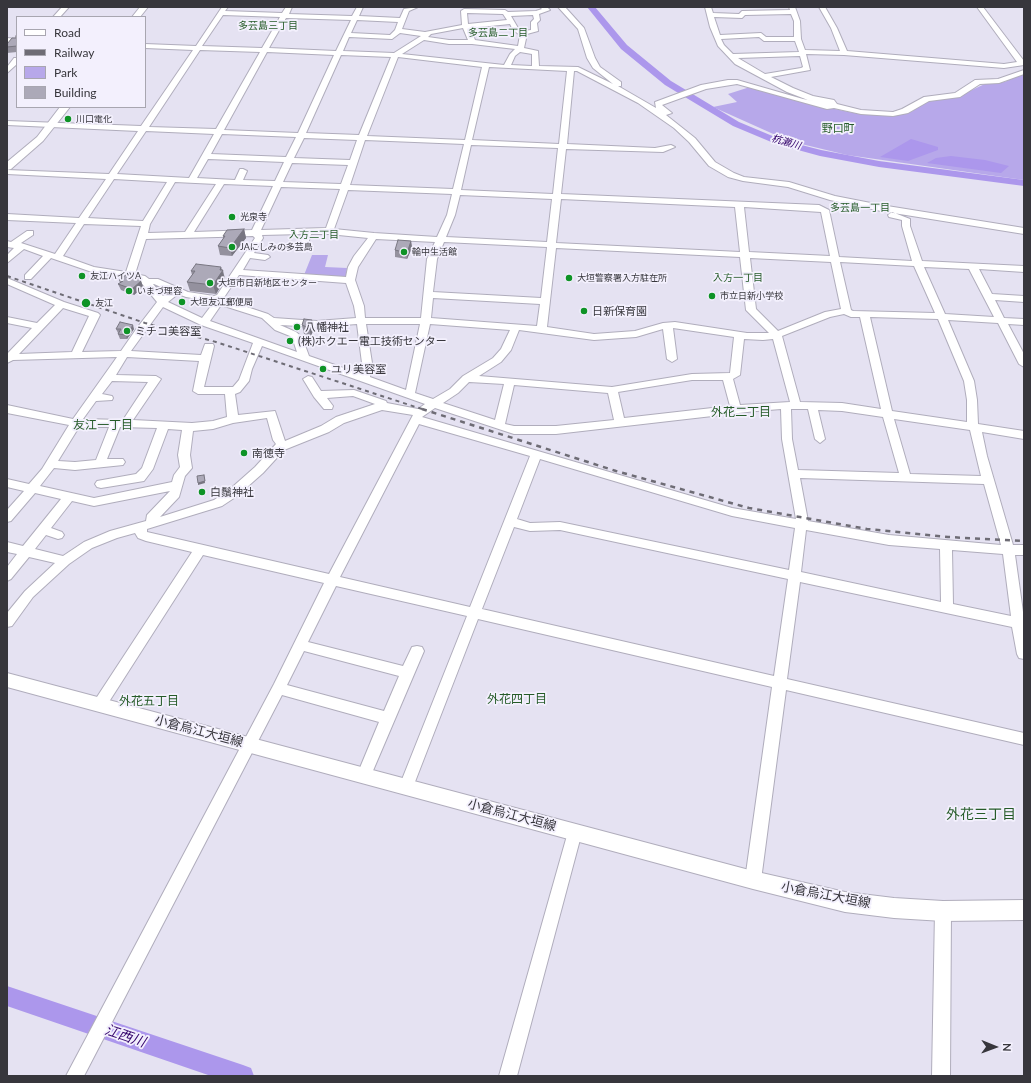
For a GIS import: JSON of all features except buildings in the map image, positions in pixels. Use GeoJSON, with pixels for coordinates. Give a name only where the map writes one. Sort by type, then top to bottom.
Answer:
{"type":"FeatureCollection","features":[{"type":"Feature","properties":{"kind":"main road"},"geometry":{"type":"LineString","coordinates":[[137,16],[144,7]]}},
{"type":"Feature","properties":{"kind":"main road"},"geometry":{"type":"LineString","coordinates":[[7,167],[40,139],[64,108]]}},
{"type":"Feature","properties":{"kind":"main road","name":"小倉烏江大垣線"},"geometry":{"type":"LineString","coordinates":[[7,680],[753,880],[845,902],[894,908],[943,911],[1024,910]]}},
{"type":"Feature","properties":{"kind":"street"},"geometry":{"type":"LineString","coordinates":[[57,16],[66,7]]}},
{"type":"Feature","properties":{"kind":"street"},"geometry":{"type":"LineString","coordinates":[[192,180],[290,7]]}},
{"type":"Feature","properties":{"kind":"street"},"geometry":{"type":"LineString","coordinates":[[256,232],[360,7]]}},
{"type":"Feature","properties":{"kind":"street"},"geometry":{"type":"LineString","coordinates":[[347,35],[392,36],[398,31],[406,10],[415,7]]}},
{"type":"Feature","properties":{"kind":"street"},"geometry":{"type":"LineString","coordinates":[[507,14],[536,13],[547,10],[543,7]]}},
{"type":"Feature","properties":{"kind":"street"},"geometry":{"type":"LineString","coordinates":[[562,7],[581,28],[585,36],[591,58],[597,68],[677,126],[692,140],[712,164],[731,175],[743,179],[789,185],[906,219],[906,226],[918,264],[962,362],[968,381],[972,400],[971,414],[1008,550],[1018,623],[1024,654]]}},
{"type":"Feature","properties":{"kind":"street"},"geometry":{"type":"LineString","coordinates":[[708,7],[721,46],[731,56],[762,76],[802,95],[831,102],[834,106]]}},
{"type":"Feature","properties":{"kind":"street"},"geometry":{"type":"LineString","coordinates":[[822,7],[832,24],[844,53]]}},
{"type":"Feature","properties":{"kind":"street"},"geometry":{"type":"LineString","coordinates":[[731,56],[844,53],[1004,66],[1023,63],[980,7]]}},
{"type":"Feature","properties":{"kind":"street"},"geometry":{"type":"LineString","coordinates":[[472,42],[462,9],[502,11],[507,14],[515,29],[523,33],[535,31],[534,22],[537,20],[536,13]]}},
{"type":"Feature","properties":{"kind":"street"},"geometry":{"type":"LineString","coordinates":[[28,277],[53,256],[83,220],[223,10],[285,15],[403,20]]}},
{"type":"Feature","properties":{"kind":"street"},"geometry":{"type":"LineString","coordinates":[[710,15],[742,16],[742,13],[792,10],[797,21],[798,39],[807,66],[806,70],[762,76]]}},
{"type":"Feature","properties":{"kind":"street"},"geometry":{"type":"LineString","coordinates":[[329,231],[362,138],[395,55],[424,36],[467,26],[512,22]]}},
{"type":"Feature","properties":{"kind":"street"},"geometry":{"type":"LineString","coordinates":[[398,31],[448,42],[472,42],[536,52],[535,68]]}},
{"type":"Feature","properties":{"kind":"street"},"geometry":{"type":"LineString","coordinates":[[506,66],[515,51],[520,49],[524,38],[523,33]]}},
{"type":"Feature","properties":{"kind":"street"},"geometry":{"type":"LineString","coordinates":[[717,37],[761,35],[764,38],[798,39]]}},
{"type":"Feature","properties":{"kind":"street"},"geometry":{"type":"LineString","coordinates":[[146,46],[395,55],[486,65],[578,69],[601,82],[637,98]]}},
{"type":"Feature","properties":{"kind":"street"},"geometry":{"type":"LineString","coordinates":[[7,71],[16,61]]}},
{"type":"Feature","properties":{"kind":"street"},"geometry":{"type":"LineString","coordinates":[[410,394],[426,322],[432,259],[452,214],[467,142],[486,65]]}},
{"type":"Feature","properties":{"kind":"street"},"geometry":{"type":"LineString","coordinates":[[542,329],[558,197],[571,69]]}},
{"type":"Feature","properties":{"kind":"street"},"geometry":{"type":"LineString","coordinates":[[677,126],[680,126],[682,122],[658,105],[704,87],[737,82],[827,107],[834,106],[861,112],[893,114],[905,111],[927,99],[957,95],[978,82],[999,81],[1024,72]]}},
{"type":"Feature","properties":{"kind":"street"},"geometry":{"type":"LineString","coordinates":[[7,123],[655,150],[663,150],[671,147]]}},
{"type":"Feature","properties":{"kind":"street"},"geometry":{"type":"LineString","coordinates":[[205,156],[354,162]]}},
{"type":"Feature","properties":{"kind":"street"},"geometry":{"type":"LineString","coordinates":[[238,182],[252,158]]}},
{"type":"Feature","properties":{"kind":"street"},"geometry":{"type":"LineString","coordinates":[[7,172],[819,208],[825,210],[846,311]]}},
{"type":"Feature","properties":{"kind":"street"},"geometry":{"type":"LineString","coordinates":[[130,276],[146,224],[173,179]]}},
{"type":"Feature","properties":{"kind":"street"},"geometry":{"type":"LineString","coordinates":[[188,235],[221,182]]}},
{"type":"Feature","properties":{"kind":"street"},"geometry":{"type":"LineString","coordinates":[[851,202],[949,221],[1024,231]]}},
{"type":"Feature","properties":{"kind":"street"},"geometry":{"type":"LineString","coordinates":[[739,205],[752,310],[777,335],[791,405],[787,439],[802,519],[753,880]]}},
{"type":"Feature","properties":{"kind":"street"},"geometry":{"type":"LineString","coordinates":[[7,217],[146,224]]}},
{"type":"Feature","properties":{"kind":"street"},"geometry":{"type":"LineString","coordinates":[[304,244],[308,231]]}},
{"type":"Feature","properties":{"kind":"street"},"geometry":{"type":"LineString","coordinates":[[143,236],[329,231],[374,236],[441,240],[1024,269]]}},
{"type":"Feature","properties":{"kind":"street"},"geometry":{"type":"LineString","coordinates":[[204,323],[259,238],[256,232]]}},
{"type":"Feature","properties":{"kind":"street"},"geometry":{"type":"LineString","coordinates":[[7,260],[14,245],[30,233]]}},
{"type":"Feature","properties":{"kind":"street"},"geometry":{"type":"LineString","coordinates":[[364,378],[366,363],[359,306],[350,280],[353,267],[359,256],[374,236]]}},
{"type":"Feature","properties":{"kind":"street"},"geometry":{"type":"LineString","coordinates":[[14,245],[100,271],[130,276],[147,282],[155,281],[186,294],[218,300],[265,316],[278,328],[292,334],[298,340],[304,357]]}},
{"type":"Feature","properties":{"kind":"street"},"geometry":{"type":"LineString","coordinates":[[247,255],[265,257]]}},
{"type":"Feature","properties":{"kind":"street"},"geometry":{"type":"LineString","coordinates":[[973,267],[1024,364]]}},
{"type":"Feature","properties":{"kind":"street"},"geometry":{"type":"LineString","coordinates":[[236,272],[350,280]]}},
{"type":"Feature","properties":{"kind":"street"},"geometry":{"type":"LineString","coordinates":[[7,281],[61,304],[95,315],[75,356]]}},
{"type":"Feature","properties":{"kind":"street"},"geometry":{"type":"LineString","coordinates":[[147,282],[163,303],[173,310],[204,323],[246,333],[259,342],[514,430],[532,431],[736,410],[791,405],[812,405],[887,413],[1024,435]]}},
{"type":"Feature","properties":{"kind":"street"},"geometry":{"type":"LineString","coordinates":[[7,517],[32,489],[50,464],[93,397],[109,378],[140,330],[163,303],[164,299],[177,290]]}},
{"type":"Feature","properties":{"kind":"street"},"geometry":{"type":"LineString","coordinates":[[428,295],[546,301]]}},
{"type":"Feature","properties":{"kind":"street"},"geometry":{"type":"LineString","coordinates":[[990,297],[1024,299]]}},
{"type":"Feature","properties":{"kind":"street"},"geometry":{"type":"LineString","coordinates":[[8,358],[61,304]]}},
{"type":"Feature","properties":{"kind":"street"},"geometry":{"type":"LineString","coordinates":[[272,321],[317,324],[361,321],[426,322],[516,326],[594,337],[636,334],[668,326],[686,326],[738,335],[763,337],[777,335],[828,314],[846,311],[851,314],[942,316],[1024,322]]}},
{"type":"Feature","properties":{"kind":"street"},"geometry":{"type":"LineString","coordinates":[[864,314],[887,413],[906,478]]}},
{"type":"Feature","properties":{"kind":"street"},"geometry":{"type":"LineString","coordinates":[[7,320],[39,326]]}},
{"type":"Feature","properties":{"kind":"street"},"geometry":{"type":"LineString","coordinates":[[75,1076],[279,688],[332,580],[418,416],[434,403],[454,391],[467,378],[497,360],[506,350],[516,326]]}},
{"type":"Feature","properties":{"kind":"street"},"geometry":{"type":"LineString","coordinates":[[668,326],[672,359]]}},
{"type":"Feature","properties":{"kind":"street"},"geometry":{"type":"LineString","coordinates":[[467,378],[612,390],[686,378],[727,377],[735,375],[738,335]]}},
{"type":"Feature","properties":{"kind":"street"},"geometry":{"type":"LineString","coordinates":[[233,419],[230,392],[236,390],[244,381],[246,369],[259,342]]}},
{"type":"Feature","properties":{"kind":"street"},"geometry":{"type":"LineString","coordinates":[[209,346],[198,391],[236,390]]}},
{"type":"Feature","properties":{"kind":"street"},"geometry":{"type":"LineString","coordinates":[[8,358],[124,354],[205,358]]}},
{"type":"Feature","properties":{"kind":"street"},"geometry":{"type":"LineString","coordinates":[[727,377],[736,410]]}},
{"type":"Feature","properties":{"kind":"street"},"geometry":{"type":"LineString","coordinates":[[100,463],[121,424],[133,411],[156,379],[109,378]]}},
{"type":"Feature","properties":{"kind":"street"},"geometry":{"type":"LineString","coordinates":[[308,379],[318,395],[328,406]]}},
{"type":"Feature","properties":{"kind":"street"},"geometry":{"type":"LineString","coordinates":[[499,426],[510,382]]}},
{"type":"Feature","properties":{"kind":"street"},"geometry":{"type":"LineString","coordinates":[[612,390],[620,422]]}},
{"type":"Feature","properties":{"kind":"street"},"geometry":{"type":"LineString","coordinates":[[318,395],[354,393],[382,403],[382,406]]}},
{"type":"Feature","properties":{"kind":"street"},"geometry":{"type":"LineString","coordinates":[[93,397],[108,398]]}},
{"type":"Feature","properties":{"kind":"street"},"geometry":{"type":"LineString","coordinates":[[812,405],[820,439]]}},
{"type":"Feature","properties":{"kind":"street"},"geometry":{"type":"LineString","coordinates":[[7,622],[29,594],[65,561],[88,545],[114,534],[218,503],[233,493],[283,445],[325,429],[340,420],[382,406],[399,408],[418,416],[536,455],[732,512],[801,526],[889,540],[946,546],[1024,550]]}},
{"type":"Feature","properties":{"kind":"street"},"geometry":{"type":"LineString","coordinates":[[7,409],[76,424],[164,425],[188,427],[213,425],[233,419],[271,414],[278,440],[283,445]]}},
{"type":"Feature","properties":{"kind":"street"},"geometry":{"type":"LineString","coordinates":[[105,500],[104,483],[140,478],[147,469],[164,425]]}},
{"type":"Feature","properties":{"kind":"street"},"geometry":{"type":"LineString","coordinates":[[152,523],[151,518],[175,494],[180,475],[186,468],[184,455],[188,427]]}},
{"type":"Feature","properties":{"kind":"street"},"geometry":{"type":"LineString","coordinates":[[406,787],[536,455]]}},
{"type":"Feature","properties":{"kind":"street"},"geometry":{"type":"LineString","coordinates":[[50,464],[75,466],[119,462]]}},
{"type":"Feature","properties":{"kind":"street"},"geometry":{"type":"LineString","coordinates":[[794,474],[988,480]]}},
{"type":"Feature","properties":{"kind":"street"},"geometry":{"type":"LineString","coordinates":[[7,483],[94,502],[178,485]]}},
{"type":"Feature","properties":{"kind":"street"},"geometry":{"type":"LineString","coordinates":[[86,500],[89,489]]}},
{"type":"Feature","properties":{"kind":"street"},"geometry":{"type":"LineString","coordinates":[[7,576],[69,497]]}},
{"type":"Feature","properties":{"kind":"street"},"geometry":{"type":"LineString","coordinates":[[509,522],[530,527],[560,526],[1018,623]]}},
{"type":"Feature","properties":{"kind":"street"},"geometry":{"type":"LineString","coordinates":[[140,527],[142,535],[150,538],[1024,739]]}},
{"type":"Feature","properties":{"kind":"street"},"geometry":{"type":"LineString","coordinates":[[44,530],[58,535]]}},
{"type":"Feature","properties":{"kind":"street"},"geometry":{"type":"LineString","coordinates":[[946,546],[947,608]]}},
{"type":"Feature","properties":{"kind":"street"},"geometry":{"type":"LineString","coordinates":[[7,547],[65,561]]}},
{"type":"Feature","properties":{"kind":"street"},"geometry":{"type":"LineString","coordinates":[[100,704],[200,549]]}},
{"type":"Feature","properties":{"kind":"street"},"geometry":{"type":"LineString","coordinates":[[300,645],[407,672]]}},
{"type":"Feature","properties":{"kind":"street"},"geometry":{"type":"LineString","coordinates":[[364,775],[417,651]]}},
{"type":"Feature","properties":{"kind":"street"},"geometry":{"type":"LineString","coordinates":[[279,688],[388,718]]}},
{"type":"Feature","properties":{"kind":"street"},"geometry":{"type":"LineString","coordinates":[[508,1076],[575,832]]}},
{"type":"Feature","properties":{"kind":"street"},"geometry":{"type":"LineString","coordinates":[[941,1076],[943,911]]}},
{"type":"Feature","properties":{"kind":"green space"},"geometry":{"type":"Polygon","coordinates":[[[1024,74],[1024,180],[847,155],[789,141],[713,107],[737,102],[728,94],[750,87],[797,101],[854,113],[899,115],[913,111],[921,103],[939,98],[959,96],[987,83],[1005,82],[1017,75],[1024,74]]]}},
{"type":"Feature","properties":{"kind":"green space"},"geometry":{"type":"Polygon","coordinates":[[[312,255],[328,255],[325,267],[347,268],[346,277],[304,275],[312,255]]]}},
{"type":"Feature","properties":{"kind":"shaded area"},"geometry":{"type":"Polygon","coordinates":[[[911,139],[938,147],[938,150],[908,161],[880,157],[911,139]]]}},
{"type":"Feature","properties":{"kind":"shaded area"},"geometry":{"type":"Polygon","coordinates":[[[951,156],[985,160],[1009,166],[1001,173],[927,163],[936,158],[951,156]]]}},
{"type":"Feature","properties":{"kind":"waterway","name":"杭瀬川"},"geometry":{"type":"LineString","coordinates":[[591,7],[624,47],[668,83],[736,124],[779,142],[820,153],[879,164],[1024,183]]}},
{"type":"Feature","properties":{"kind":"waterway","name":"江西川"},"geometry":{"type":"LineString","coordinates":[[7,996],[243,1076]]}},
{"type":"Feature","properties":{"kind":"railway"},"geometry":{"type":"LineString","coordinates":[[7,276],[145,323],[216,342],[425,410]]}},
{"type":"Feature","properties":{"kind":"railway"},"geometry":{"type":"LineString","coordinates":[[422,409],[616,471],[749,508],[867,529],[948,537],[1024,541]]}},
{"type":"Feature","properties":{"kind":"place","name":"川口電化"},"geometry":{"type":"Point","coordinates":[68,119]}},
{"type":"Feature","properties":{"kind":"place","name":"光泉寺"},"geometry":{"type":"Point","coordinates":[232,217]}},
{"type":"Feature","properties":{"kind":"place","name":"JAにしみの多芸島"},"geometry":{"type":"Point","coordinates":[232,247]}},
{"type":"Feature","properties":{"kind":"place","name":"輪中生活館"},"geometry":{"type":"Point","coordinates":[404,252]}},
{"type":"Feature","properties":{"kind":"place","name":"友江ハイツA"},"geometry":{"type":"Point","coordinates":[82,276]}},
{"type":"Feature","properties":{"kind":"place","name":"大垣警察署入方駐在所"},"geometry":{"type":"Point","coordinates":[569,278]}},
{"type":"Feature","properties":{"kind":"place","name":"大垣市日新地区センター"},"geometry":{"type":"Point","coordinates":[210,283]}},
{"type":"Feature","properties":{"kind":"place","name":"いまづ理容"},"geometry":{"type":"Point","coordinates":[129,291]}},
{"type":"Feature","properties":{"kind":"place","name":"市立日新小学校"},"geometry":{"type":"Point","coordinates":[712,296]}},
{"type":"Feature","properties":{"kind":"place","name":"大垣友江郵便局"},"geometry":{"type":"Point","coordinates":[182,302]}},
{"type":"Feature","properties":{"kind":"place","name":"友江"},"geometry":{"type":"Point","coordinates":[86,303]}},
{"type":"Feature","properties":{"kind":"place","name":"日新保育園"},"geometry":{"type":"Point","coordinates":[584,311]}},
{"type":"Feature","properties":{"kind":"place","name":"八幡神社"},"geometry":{"type":"Point","coordinates":[297,327]}},
{"type":"Feature","properties":{"kind":"place","name":"ミチコ美容室"},"geometry":{"type":"Point","coordinates":[127,331]}},
{"type":"Feature","properties":{"kind":"place","name":"(株)ホクエー電工技術センター"},"geometry":{"type":"Point","coordinates":[290,341]}},
{"type":"Feature","properties":{"kind":"place","name":"ユリ美容室"},"geometry":{"type":"Point","coordinates":[323,369]}},
{"type":"Feature","properties":{"kind":"place","name":"南徳寺"},"geometry":{"type":"Point","coordinates":[244,453]}},
{"type":"Feature","properties":{"kind":"place","name":"白鬚神社"},"geometry":{"type":"Point","coordinates":[202,492]}},
{"type":"Feature","properties":{"kind":"district","name":"多芸島三丁目"},"geometry":{"type":"Point","coordinates":[268,26]}},
{"type":"Feature","properties":{"kind":"district","name":"多芸島二丁目"},"geometry":{"type":"Point","coordinates":[498,33]}},
{"type":"Feature","properties":{"kind":"district","name":"野口町"},"geometry":{"type":"Point","coordinates":[838,128]}},
{"type":"Feature","properties":{"kind":"district","name":"多芸島一丁目"},"geometry":{"type":"Point","coordinates":[860,208]}},
{"type":"Feature","properties":{"kind":"district","name":"入方二丁目"},"geometry":{"type":"Point","coordinates":[314,235]}},
{"type":"Feature","properties":{"kind":"district","name":"入方一丁目"},"geometry":{"type":"Point","coordinates":[738,278]}},
{"type":"Feature","properties":{"kind":"district","name":"外花二丁目"},"geometry":{"type":"Point","coordinates":[741,412]}},
{"type":"Feature","properties":{"kind":"district","name":"友江一丁目"},"geometry":{"type":"Point","coordinates":[103,425]}},
{"type":"Feature","properties":{"kind":"district","name":"外花四丁目"},"geometry":{"type":"Point","coordinates":[517,699]}},
{"type":"Feature","properties":{"kind":"district","name":"外花五丁目"},"geometry":{"type":"Point","coordinates":[149,701]}},
{"type":"Feature","properties":{"kind":"district","name":"外花三丁目"},"geometry":{"type":"Point","coordinates":[981,814]}}]}
